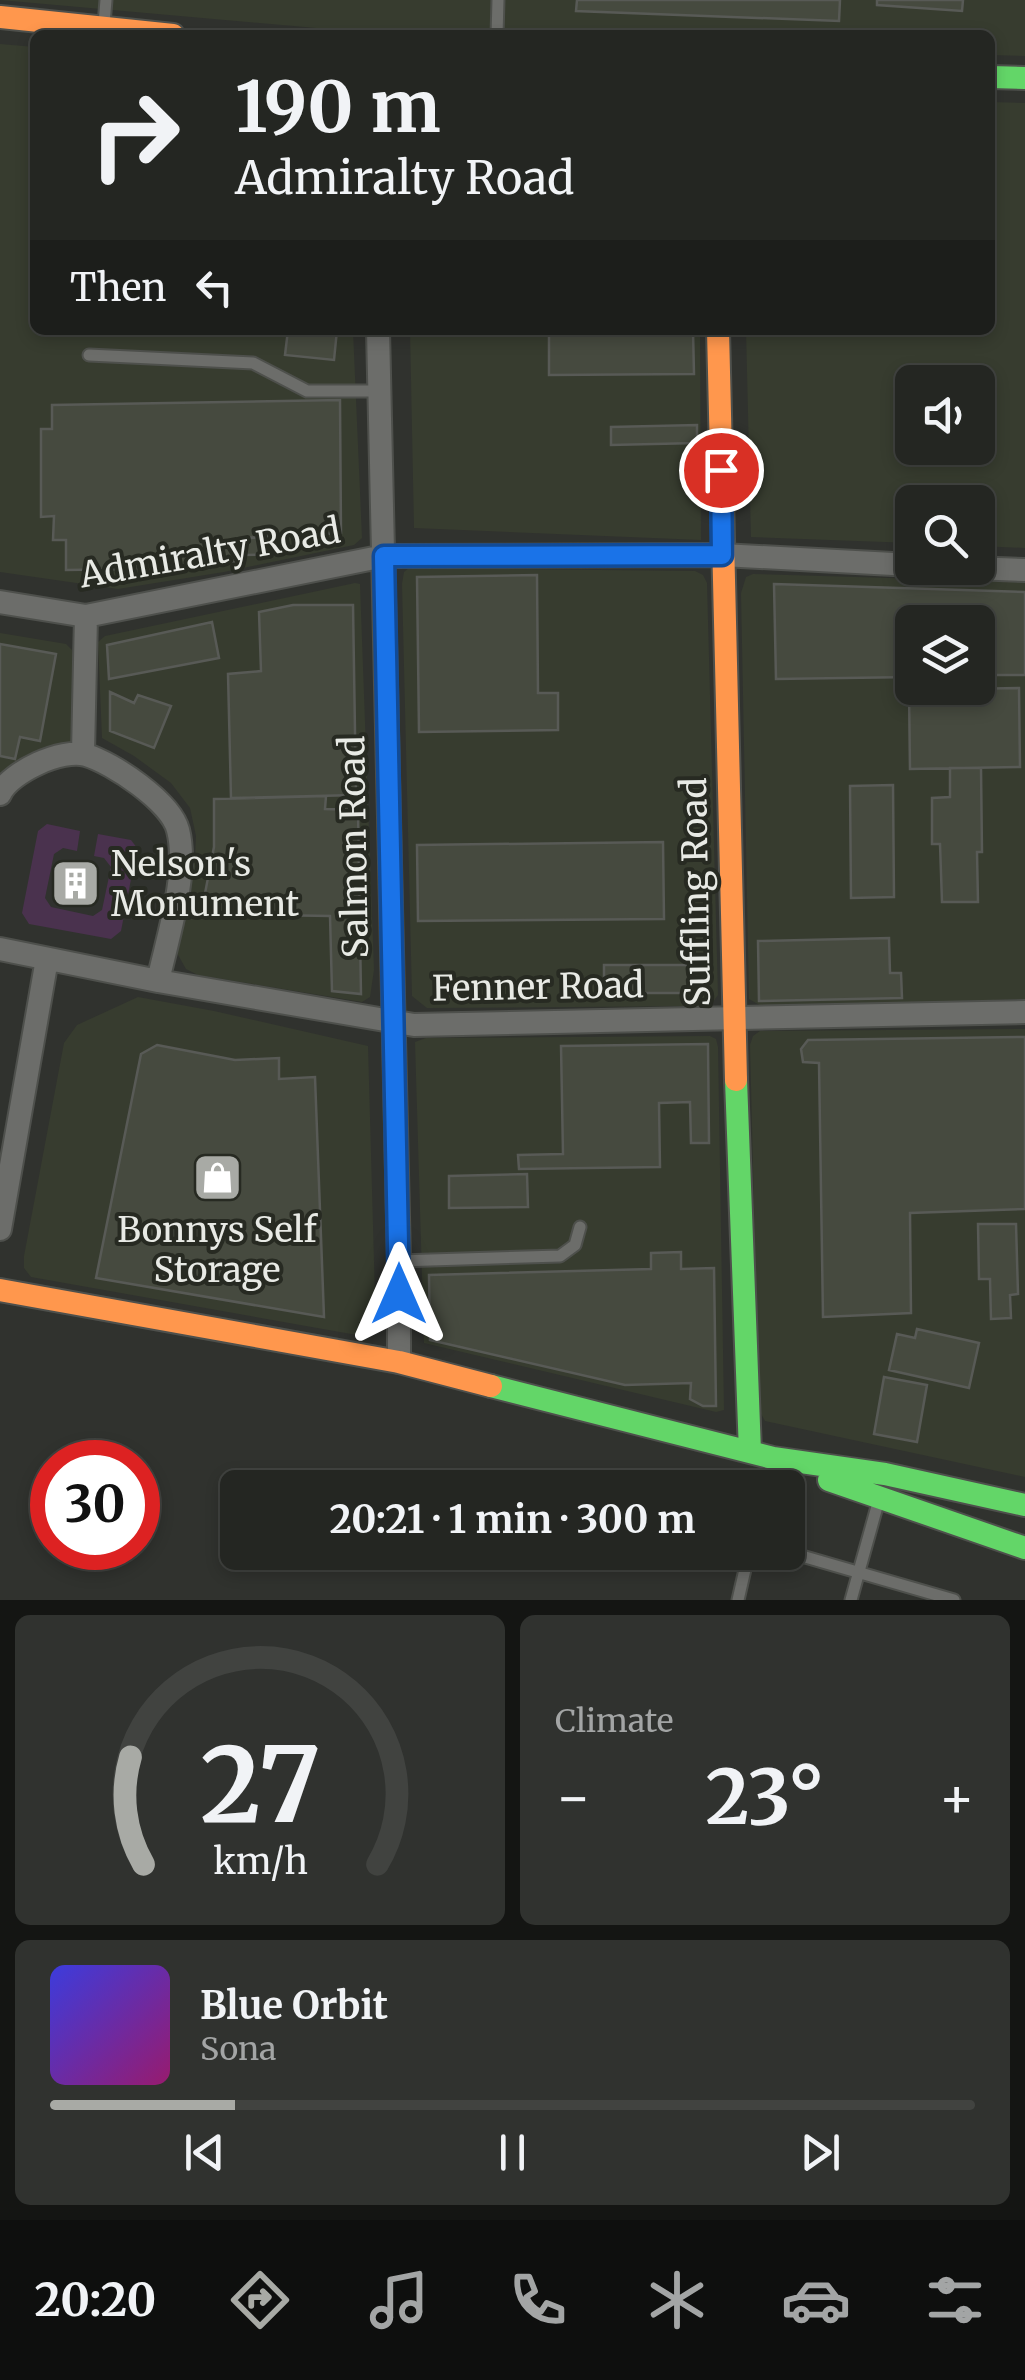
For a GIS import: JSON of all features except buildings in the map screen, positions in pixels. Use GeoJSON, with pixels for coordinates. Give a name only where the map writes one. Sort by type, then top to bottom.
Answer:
{"type":"FeatureCollection","features":[{"type":"Feature","properties":{"kind":"street"},"geometry":{"type":"LineString","coordinates":[[0,17],[123,30]]}},
{"type":"Feature","properties":{"kind":"street"},"geometry":{"type":"LineString","coordinates":[[995,77],[1025,78]]}},
{"type":"Feature","properties":{"kind":"street","name":"Salmon Road"},"geometry":{"type":"LineString","coordinates":[[378,335],[400,1261],[399,1362]]}},
{"type":"Feature","properties":{"kind":"street","name":"Suffling Road"},"geometry":{"type":"LineString","coordinates":[[718,335],[734,1018],[762,1455]]}},
{"type":"Feature","properties":{"kind":"street","name":"Admiralty Road"},"geometry":{"type":"LineString","coordinates":[[0,602],[86,616],[384,556],[722,555],[895,563]]}},
{"type":"Feature","properties":{"kind":"street"},"geometry":{"type":"LineString","coordinates":[[995,569],[1025,570]]}},
{"type":"Feature","properties":{"kind":"street"},"geometry":{"type":"LineString","coordinates":[[83,753],[86,616]]}},
{"type":"Feature","properties":{"kind":"street"},"geometry":{"type":"LineString","coordinates":[[0,794],[5,784],[25,770],[52,758],[83,753],[152,794],[170,812],[178,828],[181,852],[158,981]]}},
{"type":"Feature","properties":{"kind":"street","name":"Fenner Road"},"geometry":{"type":"LineString","coordinates":[[0,950],[414,1025],[1025,1012]]}},
{"type":"Feature","properties":{"kind":"street"},"geometry":{"type":"LineString","coordinates":[[0,1229],[47,960]]}},
{"type":"Feature","properties":{"kind":"street"},"geometry":{"type":"LineString","coordinates":[[0,1290],[399,1362],[762,1455],[885,1474],[1025,1505]]}},
{"type":"Feature","properties":{"kind":"street"},"geometry":{"type":"LineString","coordinates":[[762,1455],[1025,1548]]}},
{"type":"Feature","properties":{"kind":"lane"},"geometry":{"type":"LineString","coordinates":[[103,28],[106,0]]}},
{"type":"Feature","properties":{"kind":"lane"},"geometry":{"type":"LineString","coordinates":[[496,30],[498,0]]}},
{"type":"Feature","properties":{"kind":"lane"},"geometry":{"type":"LineString","coordinates":[[89,355],[253,364],[307,391],[379,391]]}},
{"type":"Feature","properties":{"kind":"lane"},"geometry":{"type":"LineString","coordinates":[[400,1261],[560,1256],[575,1245],[580,1226]]}},
{"type":"Feature","properties":{"kind":"lane"},"geometry":{"type":"LineString","coordinates":[[762,1455],[764,1470]]}},
{"type":"Feature","properties":{"kind":"lane"},"geometry":{"type":"LineString","coordinates":[[851,1600],[885,1474]]}},
{"type":"Feature","properties":{"kind":"lane"},"geometry":{"type":"LineString","coordinates":[[805,1557],[954,1600]]}},
{"type":"Feature","properties":{"kind":"lane"},"geometry":{"type":"LineString","coordinates":[[738,1600],[745,1570]]}},
{"type":"Feature","properties":{"kind":"shaded area"},"geometry":{"type":"Polygon","coordinates":[[[0,0],[1025,0],[1025,56],[995,55],[995,30],[339,30],[0,0]]]}},
{"type":"Feature","properties":{"kind":"shaded area"},"geometry":{"type":"Polygon","coordinates":[[[0,44],[30,47],[30,335],[353,335],[362,538],[354,545],[118,589],[0,572],[0,44]]]}},
{"type":"Feature","properties":{"kind":"shaded area"},"geometry":{"type":"Polygon","coordinates":[[[995,102],[1025,103],[1025,548],[995,547],[995,485],[895,485],[895,542],[751,537],[746,335],[995,335],[995,102]]]}},
{"type":"Feature","properties":{"kind":"shaded area"},"geometry":{"type":"Polygon","coordinates":[[[410,335],[700,335],[701,540],[414,528],[410,335]]]}},
{"type":"Feature","properties":{"kind":"shaded area"},"geometry":{"type":"Polygon","coordinates":[[[409,568],[695,571],[703,575],[707,583],[718,995],[712,1003],[427,1008],[412,996],[402,584],[409,568]]]}},
{"type":"Feature","properties":{"kind":"shaded area"},"geometry":{"type":"Polygon","coordinates":[[[753,574],[895,578],[895,585],[1025,582],[1025,999],[763,1007],[749,999],[741,593],[746,577],[753,574]]]}},
{"type":"Feature","properties":{"kind":"shaded area"},"geometry":{"type":"Polygon","coordinates":[[[360,584],[374,970],[370,997],[362,1002],[198,975],[186,969],[177,953],[195,857],[196,836],[190,808],[171,783],[102,738],[98,642],[105,636],[360,584]]]}},
{"type":"Feature","properties":{"kind":"shaded area"},"geometry":{"type":"Polygon","coordinates":[[[0,633],[66,644],[72,650],[77,678],[75,741],[0,793],[0,633]]]}},
{"type":"Feature","properties":{"kind":"shaded area"},"geometry":{"type":"Polygon","coordinates":[[[47,824],[80,831],[77,851],[63,848],[54,854],[45,898],[51,907],[93,916],[102,910],[111,867],[104,858],[94,856],[98,834],[131,840],[137,848],[121,931],[111,939],[29,924],[22,913],[38,831],[47,824]]]}},
{"type":"Feature","properties":{"kind":"shaded area"},"geometry":{"type":"Polygon","coordinates":[[[138,997],[368,1046],[376,1333],[368,1337],[31,1277],[24,1268],[64,1043],[77,1025],[138,997]]]}},
{"type":"Feature","properties":{"kind":"shaded area"},"geometry":{"type":"Polygon","coordinates":[[[1025,1029],[1025,1477],[765,1421],[759,1410],[750,1045],[753,1036],[760,1031],[1025,1029]]]}},
{"type":"Feature","properties":{"kind":"shaded area"},"geometry":{"type":"Polygon","coordinates":[[[426,1038],[716,1039],[718,1047],[724,1410],[716,1412],[424,1343],[415,1042],[426,1038]]]}},
{"type":"Feature","properties":{"kind":"traffic: fast"},"geometry":{"type":"LineString","coordinates":[[995,77],[1025,78]]}},
{"type":"Feature","properties":{"kind":"traffic: fast"},"geometry":{"type":"LineString","coordinates":[[736,1080],[750,1452]]}},
{"type":"Feature","properties":{"kind":"traffic: fast"},"geometry":{"type":"LineString","coordinates":[[491,1386],[773,1458],[885,1474],[1025,1505]]}},
{"type":"Feature","properties":{"kind":"traffic: fast"},"geometry":{"type":"LineString","coordinates":[[829,1480],[1025,1548]]}},
{"type":"Feature","properties":{"kind":"traffic: slow"},"geometry":{"type":"LineString","coordinates":[[0,17],[125,30]]}},
{"type":"Feature","properties":{"kind":"traffic: slow"},"geometry":{"type":"LineString","coordinates":[[718,335],[736,1080]]}},
{"type":"Feature","properties":{"kind":"traffic: slow"},"geometry":{"type":"LineString","coordinates":[[0,1290],[399,1362],[491,1386]]}},
{"type":"Feature","properties":{"kind":"place","name":"Nelson's Monument"},"geometry":{"type":"Point","coordinates":[76,884]}},
{"type":"Feature","properties":{"kind":"place","name":"Bonnys Self Storage"},"geometry":{"type":"Point","coordinates":[217,1178]}},
{"type":"Feature","properties":{"kind":"route"},"geometry":{"type":"LineString","coordinates":[[399,1294],[384,556],[722,555],[721,470]]}}]}
